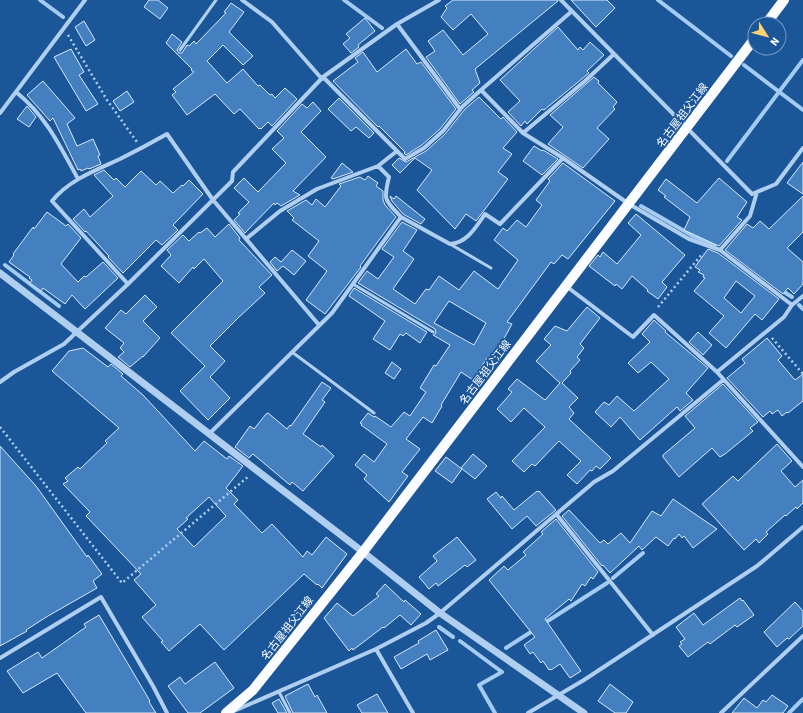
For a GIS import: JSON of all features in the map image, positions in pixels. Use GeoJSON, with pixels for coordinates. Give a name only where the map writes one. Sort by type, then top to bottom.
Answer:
{"type":"FeatureCollection","features":[{"type":"Feature","properties":{"kind":"main road"},"geometry":{"type":"LineString","coordinates":[[772,16],[784,0]]}},
{"type":"Feature","properties":{"kind":"main road","name":"名古屋祖父江線"},"geometry":{"type":"LineString","coordinates":[[227,713],[253,690],[363,552],[747,49]]}},
{"type":"Feature","properties":{"kind":"street"},"geometry":{"type":"LineString","coordinates":[[0,113],[84,0]]}},
{"type":"Feature","properties":{"kind":"street"},"geometry":{"type":"LineString","coordinates":[[242,0],[272,22],[323,78],[406,159],[424,148],[443,131],[460,109],[572,11]]}},
{"type":"Feature","properties":{"kind":"street"},"geometry":{"type":"LineString","coordinates":[[0,382],[14,372],[64,344],[128,284],[232,181],[233,172],[323,78],[397,24],[439,0]]}},
{"type":"Feature","properties":{"kind":"street"},"geometry":{"type":"LineString","coordinates":[[561,0],[752,194],[776,184],[803,148]]}},
{"type":"Feature","properties":{"kind":"street"},"geometry":{"type":"LineString","coordinates":[[397,24],[460,109]]}},
{"type":"Feature","properties":{"kind":"street"},"geometry":{"type":"LineString","coordinates":[[523,133],[585,82],[614,54]]}},
{"type":"Feature","properties":{"kind":"street"},"geometry":{"type":"LineString","coordinates":[[481,90],[523,133],[564,158],[629,204],[689,239],[720,250],[792,304]]}},
{"type":"Feature","properties":{"kind":"street"},"geometry":{"type":"LineString","coordinates":[[16,92],[28,102],[49,126],[78,179]]}},
{"type":"Feature","properties":{"kind":"street"},"geometry":{"type":"LineString","coordinates":[[128,284],[52,201],[58,193],[78,179],[142,149],[167,134],[213,200],[319,325]]}},
{"type":"Feature","properties":{"kind":"street"},"geometry":{"type":"LineString","coordinates":[[246,239],[280,211],[317,190],[378,166],[397,151]]}},
{"type":"Feature","properties":{"kind":"street"},"geometry":{"type":"LineString","coordinates":[[378,166],[389,177],[385,193],[388,203],[402,218],[450,244],[456,244],[472,234],[485,214],[500,224],[564,158]]}},
{"type":"Feature","properties":{"kind":"street"},"geometry":{"type":"LineString","coordinates":[[720,250],[750,216],[757,192]]}},
{"type":"Feature","properties":{"kind":"street"},"geometry":{"type":"LineString","coordinates":[[209,434],[332,313],[402,218]]}},
{"type":"Feature","properties":{"kind":"street"},"geometry":{"type":"LineString","coordinates":[[0,273],[257,470],[440,613],[584,713]]}},
{"type":"Feature","properties":{"kind":"street"},"geometry":{"type":"LineString","coordinates":[[566,286],[633,337],[654,316],[717,372],[802,466]]}},
{"type":"Feature","properties":{"kind":"street"},"geometry":{"type":"LineString","coordinates":[[717,372],[784,317],[792,304],[803,296]]}},
{"type":"Feature","properties":{"kind":"street"},"geometry":{"type":"LineString","coordinates":[[227,713],[279,692],[376,649],[426,623],[557,515],[594,482],[612,471],[723,380]]}},
{"type":"Feature","properties":{"kind":"street"},"geometry":{"type":"LineString","coordinates":[[557,515],[653,635]]}},
{"type":"Feature","properties":{"kind":"street"},"geometry":{"type":"LineString","coordinates":[[528,713],[653,635],[757,566],[803,527]]}},
{"type":"Feature","properties":{"kind":"street"},"geometry":{"type":"LineString","coordinates":[[0,658],[101,597],[167,713]]}},
{"type":"Feature","properties":{"kind":"street"},"geometry":{"type":"LineString","coordinates":[[722,713],[803,636]]}},
{"type":"Feature","properties":{"kind":"street"},"geometry":{"type":"LineString","coordinates":[[376,649],[413,713]]}},
{"type":"Feature","properties":{"kind":"lane"},"geometry":{"type":"LineString","coordinates":[[180,50],[216,0]]}},
{"type":"Feature","properties":{"kind":"lane"},"geometry":{"type":"LineString","coordinates":[[450,244],[491,268]]}},
{"type":"Feature","properties":{"kind":"lane"},"geometry":{"type":"LineString","coordinates":[[353,284],[433,332]]}},
{"type":"Feature","properties":{"kind":"lane"},"geometry":{"type":"LineString","coordinates":[[292,352],[374,413]]}},
{"type":"Feature","properties":{"kind":"lane"},"geometry":{"type":"LineString","coordinates":[[279,692],[290,713]]}},
{"type":"Feature","properties":{"kind":"path"},"geometry":{"type":"LineString","coordinates":[[64,28],[107,100],[142,149]]}},
{"type":"Feature","properties":{"kind":"path"},"geometry":{"type":"LineString","coordinates":[[654,316],[655,311],[709,246]]}},
{"type":"Feature","properties":{"kind":"path"},"geometry":{"type":"LineString","coordinates":[[766,331],[803,374]]}},
{"type":"Feature","properties":{"kind":"path"},"geometry":{"type":"LineString","coordinates":[[0,427],[122,583],[257,470]]}},
{"type":"Feature","properties":{"kind":"building"},"geometry":{"type":"Polygon","coordinates":[[[149,0],[158,0],[168,8],[160,19],[144,7],[149,0]]]}},
{"type":"Feature","properties":{"kind":"building"},"geometry":{"type":"Polygon","coordinates":[[[453,0],[558,1],[475,69],[480,83],[472,90],[474,92],[460,104],[426,57],[435,51],[428,41],[443,30],[463,55],[488,34],[471,14],[453,30],[441,17],[447,8],[445,6],[453,0]]]}},
{"type":"Feature","properties":{"kind":"building"},"geometry":{"type":"Polygon","coordinates":[[[571,0],[607,0],[615,8],[596,27],[571,0]]]}},
{"type":"Feature","properties":{"kind":"building"},"geometry":{"type":"Polygon","coordinates":[[[231,3],[244,12],[229,32],[253,56],[243,65],[223,45],[207,61],[227,83],[243,69],[258,86],[260,85],[275,98],[285,88],[297,99],[272,126],[268,122],[261,129],[259,129],[240,109],[234,114],[215,94],[187,115],[172,95],[176,92],[173,89],[194,72],[166,43],[172,34],[182,42],[177,50],[179,53],[182,53],[187,45],[189,46],[194,41],[196,44],[226,13],[224,12],[231,3]]]}},
{"type":"Feature","properties":{"kind":"building"},"geometry":{"type":"Polygon","coordinates":[[[365,18],[375,31],[351,53],[343,44],[350,38],[346,34],[365,18]]]}},
{"type":"Feature","properties":{"kind":"building"},"geometry":{"type":"Polygon","coordinates":[[[84,21],[95,40],[86,46],[75,27],[84,21]]]}},
{"type":"Feature","properties":{"kind":"building"},"geometry":{"type":"Polygon","coordinates":[[[558,27],[578,50],[580,47],[583,50],[590,42],[604,55],[587,71],[589,73],[544,110],[542,109],[527,124],[525,121],[521,126],[508,112],[520,101],[500,80],[558,27]]]}},
{"type":"Feature","properties":{"kind":"building"},"geometry":{"type":"Polygon","coordinates":[[[71,49],[84,72],[79,75],[98,104],[86,111],[54,57],[71,49]]]}},
{"type":"Feature","properties":{"kind":"building"},"geometry":{"type":"Polygon","coordinates":[[[406,49],[417,64],[421,62],[456,109],[440,129],[422,145],[406,155],[404,153],[405,152],[333,81],[358,62],[355,58],[363,52],[377,72],[406,49]]]}},
{"type":"Feature","properties":{"kind":"building"},"geometry":{"type":"Polygon","coordinates":[[[594,77],[617,102],[613,107],[615,109],[597,128],[609,139],[583,168],[548,144],[563,127],[550,115],[594,77]]]}},
{"type":"Feature","properties":{"kind":"building"},"geometry":{"type":"Polygon","coordinates":[[[43,81],[75,118],[67,124],[77,146],[93,139],[100,155],[98,156],[101,164],[89,169],[88,168],[81,171],[80,169],[78,170],[53,118],[50,121],[27,95],[43,81]]]}},
{"type":"Feature","properties":{"kind":"building"},"geometry":{"type":"Polygon","coordinates":[[[127,91],[134,102],[120,111],[113,101],[127,91]]]}},
{"type":"Feature","properties":{"kind":"building"},"geometry":{"type":"Polygon","coordinates":[[[479,97],[501,119],[503,117],[517,132],[503,148],[512,154],[498,172],[508,179],[476,221],[466,214],[455,229],[417,190],[432,170],[415,158],[400,173],[392,165],[399,158],[406,162],[426,151],[445,134],[465,109],[479,97]]]}},
{"type":"Feature","properties":{"kind":"building"},"geometry":{"type":"Polygon","coordinates":[[[339,98],[374,133],[369,138],[356,127],[351,131],[328,109],[339,98]]]}},
{"type":"Feature","properties":{"kind":"building"},"geometry":{"type":"Polygon","coordinates":[[[313,102],[321,111],[301,132],[326,157],[293,191],[300,195],[281,206],[277,203],[275,205],[274,203],[245,233],[234,220],[240,214],[238,213],[249,202],[234,188],[244,178],[258,192],[286,163],[272,149],[284,138],[277,131],[302,104],[307,108],[313,102]]]}},
{"type":"Feature","properties":{"kind":"building"},"geometry":{"type":"Polygon","coordinates":[[[27,106],[36,117],[29,127],[17,119],[27,106]]]}},
{"type":"Feature","properties":{"kind":"building"},"geometry":{"type":"Polygon","coordinates":[[[534,146],[558,159],[542,175],[523,161],[534,146]]]}},
{"type":"Feature","properties":{"kind":"building"},"geometry":{"type":"Polygon","coordinates":[[[803,162],[803,194],[787,183],[803,162]]]}},
{"type":"Feature","properties":{"kind":"building"},"geometry":{"type":"Polygon","coordinates":[[[342,163],[353,172],[333,179],[331,178],[342,163]]]}},
{"type":"Feature","properties":{"kind":"building"},"geometry":{"type":"Polygon","coordinates":[[[563,163],[615,201],[568,259],[562,255],[554,264],[551,262],[507,322],[512,324],[501,344],[503,344],[498,354],[496,353],[493,361],[487,358],[473,380],[461,372],[432,423],[423,417],[406,439],[420,449],[402,472],[408,476],[389,502],[364,479],[367,475],[355,465],[364,454],[374,462],[387,444],[360,423],[368,413],[391,427],[404,412],[410,416],[426,392],[420,388],[434,365],[436,366],[450,345],[433,335],[436,333],[435,329],[358,283],[367,271],[378,279],[394,257],[382,249],[402,222],[417,230],[403,251],[414,259],[393,289],[415,304],[426,289],[429,290],[439,276],[459,290],[474,271],[498,289],[518,260],[494,240],[503,228],[507,231],[517,220],[526,227],[542,205],[536,200],[550,181],[548,179],[563,163]],[[449,301],[434,323],[474,345],[486,323],[449,301]]]}},
{"type":"Feature","properties":{"kind":"building"},"geometry":{"type":"Polygon","coordinates":[[[104,170],[114,180],[116,178],[125,187],[141,171],[156,185],[160,181],[173,193],[189,180],[203,194],[173,225],[178,230],[162,245],[156,240],[123,273],[86,231],[85,232],[73,219],[84,209],[90,217],[113,196],[94,175],[104,170]]]}},
{"type":"Feature","properties":{"kind":"building"},"geometry":{"type":"Polygon","coordinates":[[[368,176],[378,183],[376,186],[383,191],[383,200],[385,205],[396,217],[360,266],[361,267],[325,314],[306,300],[327,271],[308,256],[319,241],[292,220],[294,218],[287,211],[306,200],[312,205],[316,199],[325,207],[341,186],[339,184],[360,177],[365,180],[368,176]]]}},
{"type":"Feature","properties":{"kind":"building"},"geometry":{"type":"Polygon","coordinates":[[[719,178],[747,202],[737,217],[742,220],[719,246],[684,230],[690,217],[664,197],[666,196],[658,190],[666,179],[697,203],[719,178]]]}},
{"type":"Feature","properties":{"kind":"building"},"geometry":{"type":"Polygon","coordinates":[[[390,196],[394,199],[396,196],[425,219],[421,224],[403,214],[392,201],[390,196]]]}},
{"type":"Feature","properties":{"kind":"building"},"geometry":{"type":"Polygon","coordinates":[[[803,196],[803,232],[787,248],[803,262],[803,284],[794,294],[788,288],[783,294],[725,250],[747,224],[753,228],[760,221],[769,229],[803,196]]]}},
{"type":"Feature","properties":{"kind":"building"},"geometry":{"type":"Polygon","coordinates":[[[47,212],[66,226],[68,224],[81,238],[61,264],[78,282],[103,262],[118,278],[85,309],[72,295],[65,304],[43,288],[41,291],[30,283],[32,280],[29,278],[30,277],[9,262],[14,255],[13,254],[33,227],[34,229],[47,212]]]}},
{"type":"Feature","properties":{"kind":"building"},"geometry":{"type":"Polygon","coordinates":[[[636,214],[685,255],[662,282],[667,287],[658,299],[647,291],[648,290],[632,276],[622,289],[616,284],[615,286],[589,266],[598,255],[600,257],[603,252],[617,264],[641,235],[628,223],[636,214]]]}},
{"type":"Feature","properties":{"kind":"building"},"geometry":{"type":"Polygon","coordinates":[[[229,224],[240,238],[239,240],[272,275],[259,287],[265,293],[210,346],[225,361],[210,377],[230,398],[208,420],[180,391],[205,366],[171,333],[223,281],[204,259],[194,269],[193,267],[179,283],[161,266],[171,255],[167,250],[183,235],[189,241],[199,232],[200,233],[207,228],[215,237],[229,224]]]}},
{"type":"Feature","properties":{"kind":"building"},"geometry":{"type":"Polygon","coordinates":[[[708,249],[718,253],[779,299],[762,320],[755,314],[726,348],[709,333],[724,316],[694,291],[705,278],[703,277],[704,275],[698,272],[700,270],[695,267],[708,249]],[[736,281],[724,298],[741,313],[755,296],[736,281]]]}},
{"type":"Feature","properties":{"kind":"building"},"geometry":{"type":"Polygon","coordinates":[[[292,250],[306,261],[294,275],[283,266],[277,271],[270,262],[275,257],[281,262],[292,250]]]}},
{"type":"Feature","properties":{"kind":"building"},"geometry":{"type":"Polygon","coordinates":[[[354,288],[427,332],[420,343],[406,333],[403,336],[400,334],[390,350],[373,339],[385,321],[349,296],[354,288]]]}},
{"type":"Feature","properties":{"kind":"building"},"geometry":{"type":"Polygon","coordinates":[[[145,295],[157,307],[143,321],[160,338],[143,357],[130,367],[118,357],[124,352],[120,348],[124,343],[105,328],[121,310],[126,314],[145,295]]]}},
{"type":"Feature","properties":{"kind":"building"},"geometry":{"type":"Polygon","coordinates":[[[587,307],[600,318],[580,344],[584,348],[577,357],[580,360],[562,383],[578,398],[569,407],[574,413],[569,419],[611,458],[600,469],[596,466],[592,471],[590,470],[577,484],[567,475],[581,461],[559,441],[535,466],[532,464],[524,472],[512,461],[545,427],[524,408],[511,422],[497,409],[512,392],[508,389],[517,379],[545,400],[560,383],[536,361],[551,345],[544,339],[555,326],[567,331],[587,307]]]}},
{"type":"Feature","properties":{"kind":"building"},"geometry":{"type":"Polygon","coordinates":[[[654,320],[666,331],[665,332],[708,368],[686,393],[693,400],[680,411],[677,407],[640,440],[620,417],[611,427],[595,412],[604,402],[609,405],[617,396],[634,411],[669,379],[651,362],[638,373],[628,363],[650,342],[642,334],[654,320]]]}},
{"type":"Feature","properties":{"kind":"building"},"geometry":{"type":"Polygon","coordinates":[[[698,332],[712,345],[703,355],[689,342],[698,332]]]}},
{"type":"Feature","properties":{"kind":"building"},"geometry":{"type":"Polygon","coordinates":[[[767,338],[782,356],[778,360],[795,380],[803,374],[803,401],[782,416],[778,410],[772,414],[770,411],[763,417],[727,378],[745,363],[742,359],[767,338]]]}},
{"type":"Feature","properties":{"kind":"building"},"geometry":{"type":"Polygon","coordinates":[[[83,348],[108,367],[111,364],[123,374],[121,376],[143,395],[195,451],[204,441],[227,459],[229,456],[243,466],[226,488],[238,500],[234,504],[262,533],[272,524],[303,557],[307,551],[312,555],[326,537],[347,554],[322,588],[304,574],[224,650],[200,624],[169,651],[161,642],[163,641],[142,617],[156,605],[134,580],[141,574],[86,516],[90,512],[63,484],[68,481],[65,478],[78,467],[80,469],[107,443],[105,441],[119,428],[52,371],[69,351],[83,348]],[[209,497],[186,518],[188,519],[177,529],[194,547],[226,516],[209,497]]]}},
{"type":"Feature","properties":{"kind":"building"},"geometry":{"type":"Polygon","coordinates":[[[392,362],[401,369],[394,379],[385,373],[392,362]]]}},
{"type":"Feature","properties":{"kind":"building"},"geometry":{"type":"Polygon","coordinates":[[[322,382],[331,388],[322,400],[325,402],[303,434],[321,447],[322,445],[334,456],[303,491],[292,482],[290,485],[253,454],[249,458],[235,447],[250,426],[254,429],[268,413],[287,429],[290,425],[291,426],[322,382]]]}},
{"type":"Feature","properties":{"kind":"building"},"geometry":{"type":"Polygon","coordinates":[[[723,384],[758,422],[750,428],[753,431],[725,454],[720,457],[712,448],[679,477],[663,455],[695,428],[685,416],[723,384]]]}},
{"type":"Feature","properties":{"kind":"building"},"geometry":{"type":"Polygon","coordinates":[[[777,444],[792,461],[781,471],[795,487],[803,480],[803,503],[797,509],[796,507],[786,516],[785,515],[766,532],[768,534],[759,543],[756,539],[744,550],[702,504],[733,476],[738,481],[777,444]]]}},
{"type":"Feature","properties":{"kind":"building"},"geometry":{"type":"Polygon","coordinates":[[[0,446],[36,486],[87,557],[88,555],[102,574],[93,581],[97,588],[0,646],[0,446]]]}},
{"type":"Feature","properties":{"kind":"building"},"geometry":{"type":"Polygon","coordinates":[[[473,454],[487,466],[475,479],[461,468],[473,454]]]}},
{"type":"Feature","properties":{"kind":"building"},"geometry":{"type":"Polygon","coordinates":[[[446,457],[462,469],[452,483],[435,471],[446,457]]]}},
{"type":"Feature","properties":{"kind":"building"},"geometry":{"type":"Polygon","coordinates":[[[537,491],[539,491],[556,510],[536,526],[527,516],[512,529],[487,499],[496,492],[501,498],[502,496],[514,510],[537,491]]]}},
{"type":"Feature","properties":{"kind":"building"},"geometry":{"type":"Polygon","coordinates":[[[673,499],[717,529],[693,548],[684,536],[682,538],[679,534],[668,546],[656,537],[642,550],[639,546],[610,573],[603,565],[602,566],[562,516],[569,510],[600,543],[604,540],[608,544],[621,533],[630,543],[652,511],[661,516],[673,499]]]}},
{"type":"Feature","properties":{"kind":"building"},"geometry":{"type":"Polygon","coordinates":[[[556,519],[598,572],[593,579],[591,577],[585,586],[582,584],[571,601],[569,599],[545,619],[581,671],[570,678],[560,664],[549,670],[543,661],[541,663],[533,652],[530,654],[524,645],[535,637],[489,580],[504,566],[508,570],[526,555],[523,552],[543,534],[541,532],[556,519]]]}},
{"type":"Feature","properties":{"kind":"building"},"geometry":{"type":"Polygon","coordinates":[[[457,537],[476,560],[467,567],[465,565],[438,586],[436,583],[429,589],[419,577],[437,561],[433,556],[457,537]]]}},
{"type":"Feature","properties":{"kind":"building"},"geometry":{"type":"Polygon","coordinates":[[[385,584],[404,602],[405,600],[421,614],[411,625],[400,615],[353,650],[352,648],[349,651],[324,618],[337,603],[353,616],[379,596],[376,594],[385,584]]]}},
{"type":"Feature","properties":{"kind":"building"},"geometry":{"type":"Polygon","coordinates":[[[740,598],[754,615],[737,627],[735,625],[710,644],[708,642],[688,657],[679,646],[682,644],[680,642],[685,639],[676,627],[694,613],[703,625],[740,598]]]}},
{"type":"Feature","properties":{"kind":"building"},"geometry":{"type":"Polygon","coordinates":[[[795,602],[803,611],[803,626],[789,639],[787,638],[777,647],[764,632],[795,602]]]}},
{"type":"Feature","properties":{"kind":"building"},"geometry":{"type":"Polygon","coordinates":[[[99,615],[156,713],[86,713],[57,673],[23,693],[7,671],[38,652],[42,658],[86,627],[84,624],[99,615]]]}},
{"type":"Feature","properties":{"kind":"building"},"geometry":{"type":"Polygon","coordinates":[[[436,630],[448,650],[430,660],[427,654],[401,669],[394,657],[419,643],[418,641],[436,630]]]}},
{"type":"Feature","properties":{"kind":"building"},"geometry":{"type":"Polygon","coordinates":[[[215,662],[234,688],[200,713],[188,713],[168,686],[180,677],[185,684],[215,662]]]}},
{"type":"Feature","properties":{"kind":"building"},"geometry":{"type":"Polygon","coordinates":[[[308,684],[315,697],[317,695],[327,713],[293,713],[285,696],[308,684]]]}},
{"type":"Feature","properties":{"kind":"building"},"geometry":{"type":"Polygon","coordinates":[[[610,684],[633,702],[626,713],[615,713],[598,701],[610,684]]]}},
{"type":"Feature","properties":{"kind":"building"},"geometry":{"type":"Polygon","coordinates":[[[377,694],[388,713],[362,713],[357,705],[377,694]]]}},
{"type":"Feature","properties":{"kind":"building"},"geometry":{"type":"Polygon","coordinates":[[[772,695],[788,706],[783,713],[732,713],[744,698],[757,708],[763,700],[766,702],[772,695]]]}},
{"type":"Feature","properties":{"kind":"building"},"geometry":{"type":"Polygon","coordinates":[[[279,699],[287,713],[278,713],[272,703],[279,699]]]}},
{"type":"Feature","properties":{"kind":"waterway"},"geometry":{"type":"LineString","coordinates":[[40,0],[63,17]]}},
{"type":"Feature","properties":{"kind":"waterway"},"geometry":{"type":"LineString","coordinates":[[344,0],[382,28]]}},
{"type":"Feature","properties":{"kind":"waterway"},"geometry":{"type":"LineString","coordinates":[[658,0],[731,56]]}},
{"type":"Feature","properties":{"kind":"waterway"},"geometry":{"type":"LineString","coordinates":[[727,161],[803,60]]}},
{"type":"Feature","properties":{"kind":"waterway"},"geometry":{"type":"LineString","coordinates":[[744,65],[803,110]]}},
{"type":"Feature","properties":{"kind":"waterway"},"geometry":{"type":"LineString","coordinates":[[641,206],[693,236],[715,245]]}},
{"type":"Feature","properties":{"kind":"waterway"},"geometry":{"type":"LineString","coordinates":[[5,265],[59,306]]}},
{"type":"Feature","properties":{"kind":"waterway"},"geometry":{"type":"LineString","coordinates":[[781,290],[792,297]]}},
{"type":"Feature","properties":{"kind":"waterway"},"geometry":{"type":"LineString","coordinates":[[799,305],[803,309]]}},
{"type":"Feature","properties":{"kind":"waterway"},"geometry":{"type":"LineString","coordinates":[[613,578],[643,553]]}},
{"type":"Feature","properties":{"kind":"waterway"},"geometry":{"type":"LineString","coordinates":[[543,624],[607,583]]}},
{"type":"Feature","properties":{"kind":"waterway"},"geometry":{"type":"LineString","coordinates":[[439,627],[453,637]]}},
{"type":"Feature","properties":{"kind":"waterway"},"geometry":{"type":"LineString","coordinates":[[506,648],[534,630]]}},
{"type":"Feature","properties":{"kind":"waterway"},"geometry":{"type":"LineString","coordinates":[[460,641],[502,672],[479,685],[495,713]]}},
{"type":"Feature","properties":{"kind":"waterway"},"geometry":{"type":"LineString","coordinates":[[789,713],[803,699]]}}]}
